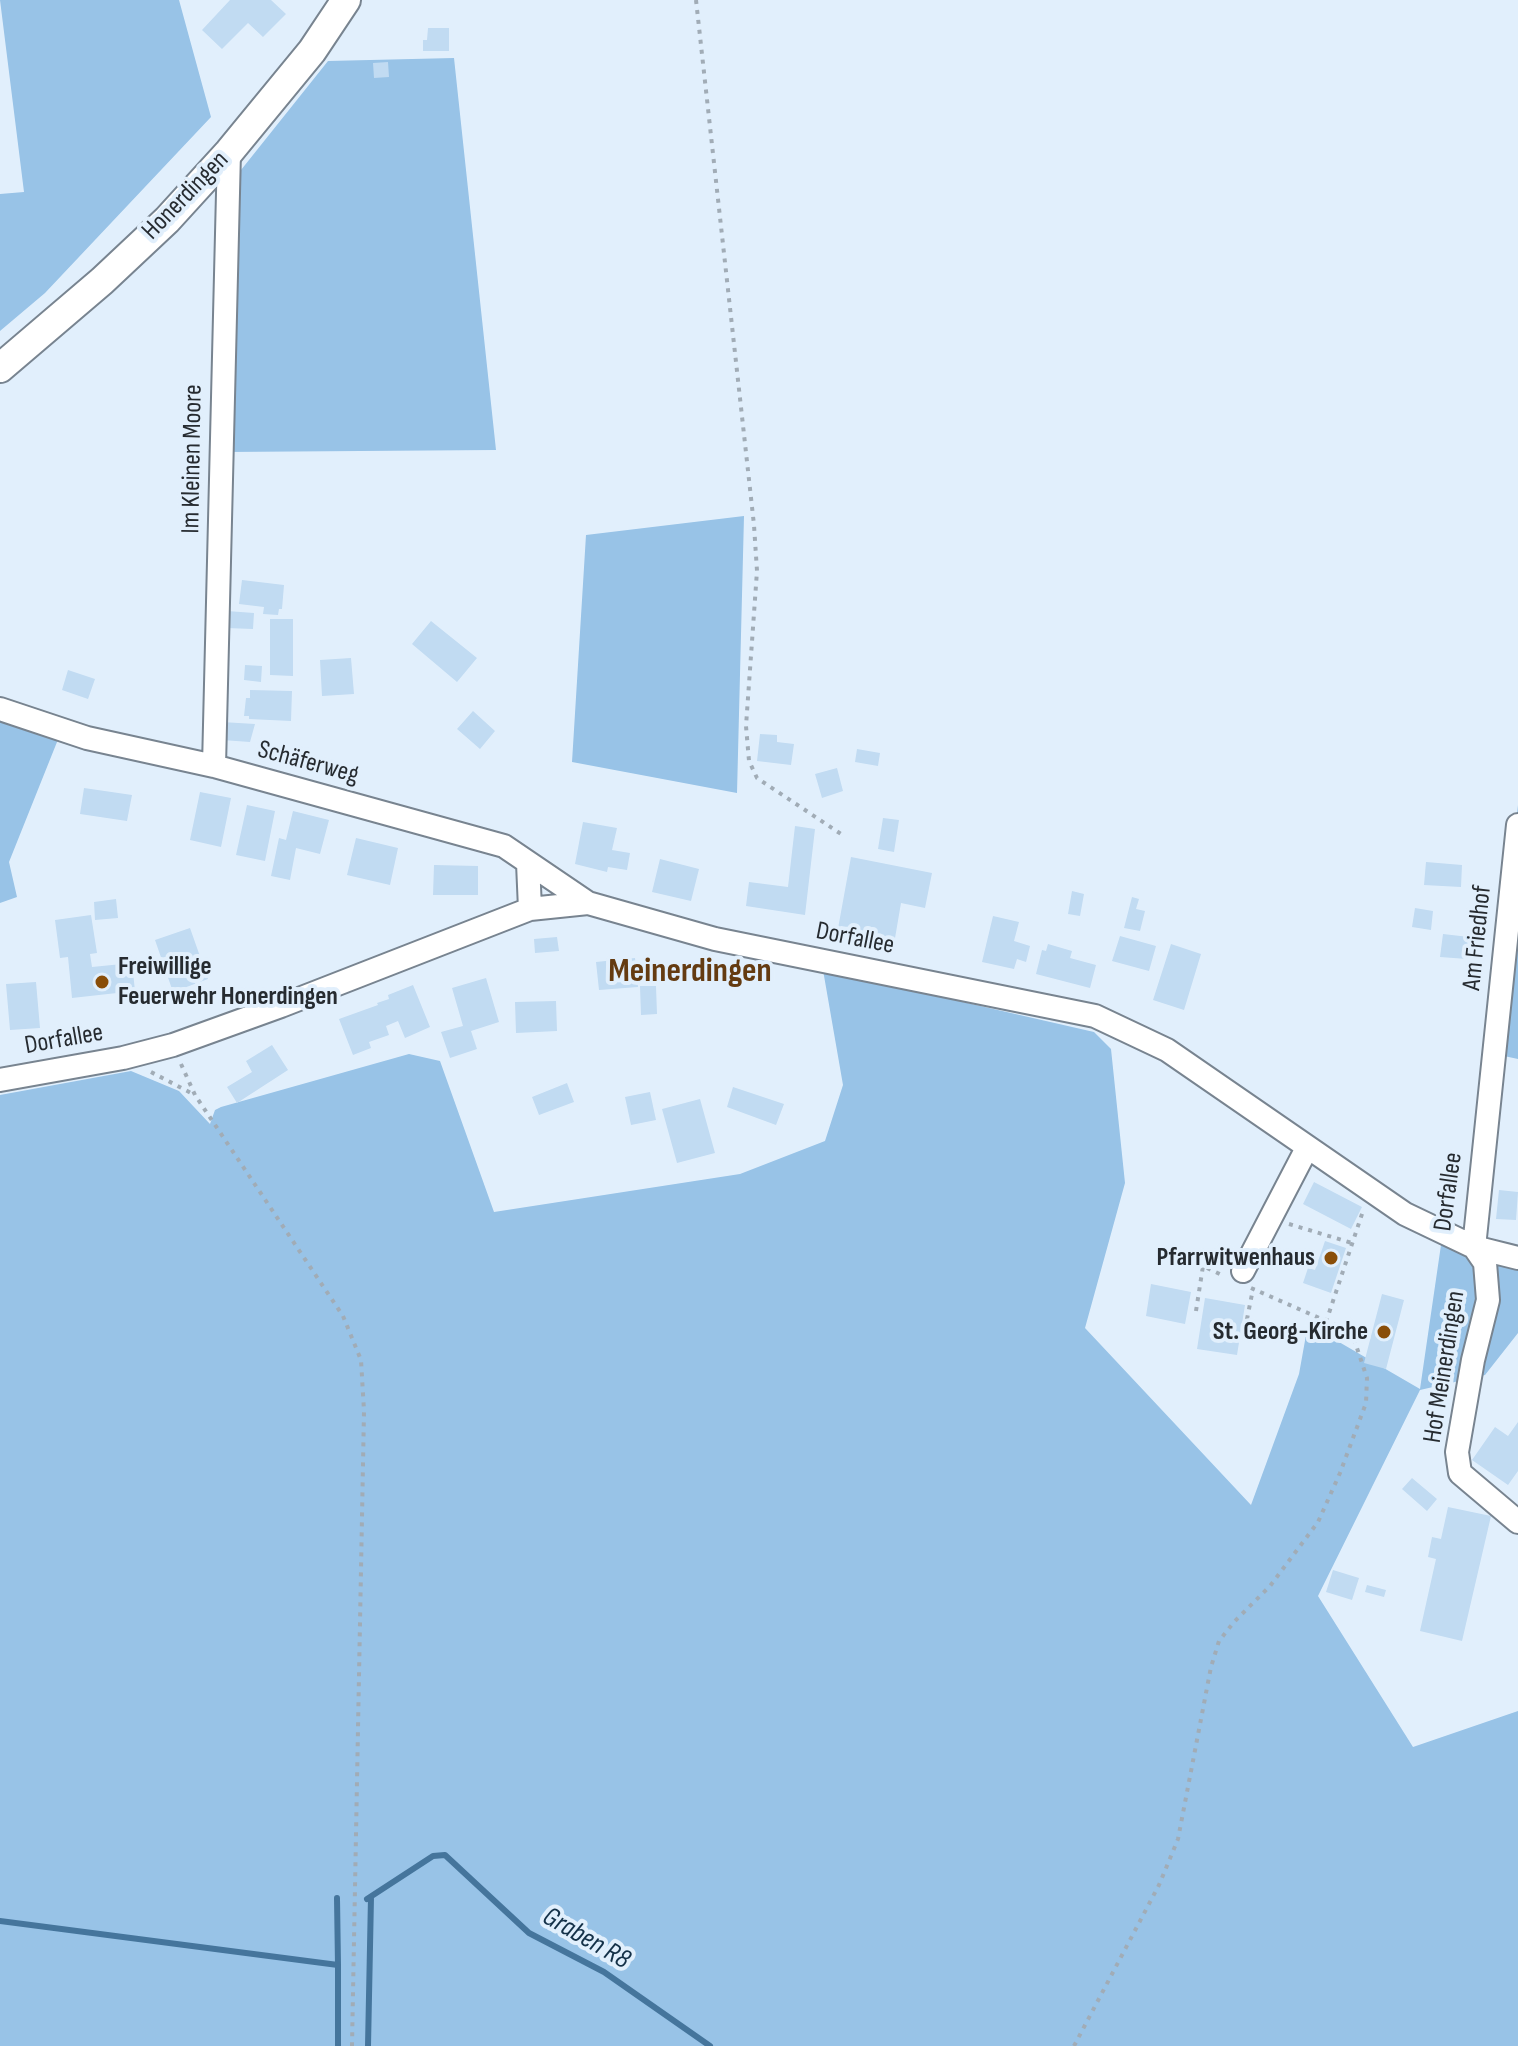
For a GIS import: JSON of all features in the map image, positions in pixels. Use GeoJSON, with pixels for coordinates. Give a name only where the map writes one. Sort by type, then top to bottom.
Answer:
{"type":"FeatureCollection","features":[{"type":"Feature","properties":{"kind":"main road","name":"Honerdingen"},"geometry":{"type":"LineString","coordinates":[[0,368],[156,230],[229,152],[312,51],[346,0]]}},
{"type":"Feature","properties":{"kind":"street","name":"Im Kleinen Moore"},"geometry":{"type":"LineString","coordinates":[[214,766],[229,152]]}},
{"type":"Feature","properties":{"kind":"street","name":"Schäferweg"},"geometry":{"type":"LineString","coordinates":[[0,709],[87,738],[214,766],[504,846],[588,903]]}},
{"type":"Feature","properties":{"kind":"street","name":"Am Friedhof"},"geometry":{"type":"LineString","coordinates":[[1494,1057],[1518,825]]}},
{"type":"Feature","properties":{"kind":"street"},"geometry":{"type":"LineString","coordinates":[[528,863],[530,909]]}},
{"type":"Feature","properties":{"kind":"street","name":"Dorfallee"},"geometry":{"type":"LineString","coordinates":[[0,1080],[123,1058],[173,1045],[530,909],[588,903],[715,939],[1095,1016],[1167,1050],[1369,1191],[1405,1214],[1474,1247],[1494,1057]]}},
{"type":"Feature","properties":{"kind":"street"},"geometry":{"type":"LineString","coordinates":[[1242,1281],[1307,1148]]}},
{"type":"Feature","properties":{"kind":"street"},"geometry":{"type":"LineString","coordinates":[[1474,1247],[1518,1258]]}},
{"type":"Feature","properties":{"kind":"street","name":"Hof Meinerdingen"},"geometry":{"type":"LineString","coordinates":[[1474,1247],[1485,1263],[1488,1300],[1473,1360],[1457,1452],[1460,1473],[1518,1522]]}},
{"type":"Feature","properties":{"kind":"path"},"geometry":{"type":"LineString","coordinates":[[696,0],[754,525],[757,571],[746,726],[749,761],[757,778],[844,836]]}},
{"type":"Feature","properties":{"kind":"path"},"geometry":{"type":"LineString","coordinates":[[173,1045],[195,1095],[343,1316],[361,1360],[364,1427],[352,2046]]}},
{"type":"Feature","properties":{"kind":"path"},"geometry":{"type":"LineString","coordinates":[[123,1058],[195,1095]]}},
{"type":"Feature","properties":{"kind":"path"},"geometry":{"type":"LineString","coordinates":[[1326,1322],[1369,1191]]}},
{"type":"Feature","properties":{"kind":"path"},"geometry":{"type":"LineString","coordinates":[[1271,1217],[1352,1243]]}},
{"type":"Feature","properties":{"kind":"path"},"geometry":{"type":"LineString","coordinates":[[1074,2046],[1159,1885],[1178,1839],[1211,1667],[1219,1641],[1270,1586],[1318,1522],[1366,1403],[1367,1378],[1355,1334],[1203,1266],[1196,1311]]}},
{"type":"Feature","properties":{"kind":"path"},"geometry":{"type":"LineString","coordinates":[[1242,1281],[1245,1329]]}},
{"type":"Feature","properties":{"kind":"shaded area"},"geometry":{"type":"Polygon","coordinates":[[[0,0],[179,0],[211,117],[45,293],[0,331],[0,194],[24,192],[0,0]]]}},
{"type":"Feature","properties":{"kind":"shaded area"},"geometry":{"type":"Polygon","coordinates":[[[454,58],[496,450],[225,452],[241,170],[328,61],[454,58]]]}},
{"type":"Feature","properties":{"kind":"shaded area"},"geometry":{"type":"Polygon","coordinates":[[[744,516],[737,793],[572,762],[586,535],[744,516]]]}},
{"type":"Feature","properties":{"kind":"shaded area"},"geometry":{"type":"Polygon","coordinates":[[[0,717],[59,737],[9,862],[17,897],[0,903],[0,717]]]}},
{"type":"Feature","properties":{"kind":"shaded area"},"geometry":{"type":"Polygon","coordinates":[[[1518,805],[1518,1059],[1490,1053],[1518,805]]]}},
{"type":"Feature","properties":{"kind":"shaded area"},"geometry":{"type":"Polygon","coordinates":[[[823,970],[1094,1032],[1111,1049],[1125,1183],[1085,1328],[1251,1505],[1299,1374],[1308,1324],[1420,1389],[1441,1245],[1518,1245],[1518,1333],[1485,1375],[1420,1390],[1318,1596],[1413,1747],[1518,1711],[1518,2046],[0,2046],[0,1095],[131,1071],[179,1091],[210,1124],[215,1110],[221,1107],[409,1054],[440,1061],[494,1212],[740,1174],[825,1141],[843,1085],[823,970]]]}},
{"type":"Feature","properties":{"kind":"building"},"geometry":{"type":"Polygon","coordinates":[[[230,0],[271,0],[286,14],[263,37],[248,23],[222,49],[202,30],[230,0]]]}},
{"type":"Feature","properties":{"kind":"building"},"geometry":{"type":"Polygon","coordinates":[[[428,28],[449,28],[449,51],[423,51],[428,28]]]}},
{"type":"Feature","properties":{"kind":"building"},"geometry":{"type":"Polygon","coordinates":[[[388,62],[389,77],[374,78],[373,63],[388,62]]]}},
{"type":"Feature","properties":{"kind":"building"},"geometry":{"type":"Polygon","coordinates":[[[242,580],[284,585],[282,609],[279,609],[278,615],[263,614],[264,607],[239,604],[242,580]]]}},
{"type":"Feature","properties":{"kind":"building"},"geometry":{"type":"Polygon","coordinates":[[[227,611],[254,613],[253,629],[226,628],[227,611]]]}},
{"type":"Feature","properties":{"kind":"building"},"geometry":{"type":"Polygon","coordinates":[[[270,619],[293,619],[293,676],[270,675],[270,619]]]}},
{"type":"Feature","properties":{"kind":"building"},"geometry":{"type":"Polygon","coordinates":[[[431,621],[477,658],[457,682],[412,644],[431,621]]]}},
{"type":"Feature","properties":{"kind":"building"},"geometry":{"type":"Polygon","coordinates":[[[351,658],[354,694],[322,696],[320,660],[351,658]]]}},
{"type":"Feature","properties":{"kind":"building"},"geometry":{"type":"Polygon","coordinates":[[[245,665],[262,666],[261,682],[244,680],[245,665]]]}},
{"type":"Feature","properties":{"kind":"building"},"geometry":{"type":"Polygon","coordinates":[[[68,670],[95,679],[88,699],[62,690],[68,670]]]}},
{"type":"Feature","properties":{"kind":"building"},"geometry":{"type":"Polygon","coordinates":[[[250,690],[292,691],[291,721],[249,719],[249,716],[244,716],[250,690]]]}},
{"type":"Feature","properties":{"kind":"building"},"geometry":{"type":"Polygon","coordinates":[[[473,711],[495,731],[480,749],[457,729],[473,711]]]}},
{"type":"Feature","properties":{"kind":"building"},"geometry":{"type":"Polygon","coordinates":[[[222,722],[255,724],[250,742],[222,740],[222,722]]]}},
{"type":"Feature","properties":{"kind":"building"},"geometry":{"type":"Polygon","coordinates":[[[760,734],[777,735],[777,742],[794,744],[791,765],[757,761],[760,734]]]}},
{"type":"Feature","properties":{"kind":"building"},"geometry":{"type":"Polygon","coordinates":[[[857,749],[880,753],[878,766],[855,762],[857,749]]]}},
{"type":"Feature","properties":{"kind":"building"},"geometry":{"type":"Polygon","coordinates":[[[837,768],[843,791],[822,798],[815,774],[837,768]]]}},
{"type":"Feature","properties":{"kind":"building"},"geometry":{"type":"Polygon","coordinates":[[[84,788],[132,795],[127,821],[80,814],[84,788]]]}},
{"type":"Feature","properties":{"kind":"building"},"geometry":{"type":"Polygon","coordinates":[[[200,792],[231,798],[221,847],[190,840],[200,792]]]}},
{"type":"Feature","properties":{"kind":"building"},"geometry":{"type":"Polygon","coordinates":[[[247,805],[275,811],[265,861],[236,855],[247,805]]]}},
{"type":"Feature","properties":{"kind":"building"},"geometry":{"type":"Polygon","coordinates":[[[293,811],[329,820],[320,854],[296,848],[290,880],[271,876],[279,838],[286,840],[293,811]]]}},
{"type":"Feature","properties":{"kind":"building"},"geometry":{"type":"Polygon","coordinates":[[[883,818],[899,820],[894,852],[878,849],[883,818]]]}},
{"type":"Feature","properties":{"kind":"building"},"geometry":{"type":"Polygon","coordinates":[[[583,822],[617,828],[612,850],[630,853],[627,870],[608,867],[607,872],[575,864],[583,822]]]}},
{"type":"Feature","properties":{"kind":"building"},"geometry":{"type":"Polygon","coordinates":[[[795,826],[815,829],[805,915],[746,906],[749,882],[788,887],[795,826]]]}},
{"type":"Feature","properties":{"kind":"building"},"geometry":{"type":"Polygon","coordinates":[[[356,838],[398,848],[390,885],[347,875],[356,838]]]}},
{"type":"Feature","properties":{"kind":"building"},"geometry":{"type":"Polygon","coordinates":[[[851,857],[932,873],[925,908],[901,903],[894,944],[837,934],[851,857]]]}},
{"type":"Feature","properties":{"kind":"building"},"geometry":{"type":"Polygon","coordinates":[[[660,859],[699,869],[691,901],[652,892],[660,859]]]}},
{"type":"Feature","properties":{"kind":"building"},"geometry":{"type":"Polygon","coordinates":[[[1426,862],[1462,865],[1461,887],[1424,885],[1426,862]]]}},
{"type":"Feature","properties":{"kind":"building"},"geometry":{"type":"Polygon","coordinates":[[[434,865],[478,866],[478,895],[433,895],[434,865]]]}},
{"type":"Feature","properties":{"kind":"building"},"geometry":{"type":"Polygon","coordinates":[[[1072,891],[1084,894],[1080,916],[1068,914],[1072,891]]]}},
{"type":"Feature","properties":{"kind":"building"},"geometry":{"type":"Polygon","coordinates":[[[1132,897],[1139,899],[1136,909],[1145,911],[1140,931],[1124,928],[1132,897]]]}},
{"type":"Feature","properties":{"kind":"building"},"geometry":{"type":"Polygon","coordinates":[[[116,899],[118,918],[95,920],[94,902],[116,899]]]}},
{"type":"Feature","properties":{"kind":"building"},"geometry":{"type":"Polygon","coordinates":[[[1415,908],[1433,911],[1431,930],[1412,927],[1415,908]]]}},
{"type":"Feature","properties":{"kind":"building"},"geometry":{"type":"Polygon","coordinates":[[[91,915],[97,953],[90,954],[92,967],[132,963],[135,991],[72,998],[68,957],[60,958],[55,920],[91,915]]]}},
{"type":"Feature","properties":{"kind":"building"},"geometry":{"type":"Polygon","coordinates":[[[993,916],[1019,922],[1014,941],[1030,946],[1026,962],[1017,959],[1014,969],[982,962],[993,916]]]}},
{"type":"Feature","properties":{"kind":"building"},"geometry":{"type":"Polygon","coordinates":[[[190,928],[208,979],[173,992],[155,940],[190,928]]]}},
{"type":"Feature","properties":{"kind":"building"},"geometry":{"type":"Polygon","coordinates":[[[1443,934],[1469,937],[1467,959],[1440,957],[1443,934]]]}},
{"type":"Feature","properties":{"kind":"building"},"geometry":{"type":"Polygon","coordinates":[[[1120,936],[1156,946],[1149,971],[1112,961],[1120,936]]]}},
{"type":"Feature","properties":{"kind":"building"},"geometry":{"type":"Polygon","coordinates":[[[557,937],[559,951],[535,953],[534,939],[557,937]]]}},
{"type":"Feature","properties":{"kind":"building"},"geometry":{"type":"Polygon","coordinates":[[[1048,944],[1072,951],[1070,958],[1096,965],[1090,988],[1036,974],[1042,950],[1046,951],[1048,944]]]}},
{"type":"Feature","properties":{"kind":"building"},"geometry":{"type":"Polygon","coordinates":[[[1171,944],[1201,954],[1184,1010],[1153,1000],[1171,944]]]}},
{"type":"Feature","properties":{"kind":"building"},"geometry":{"type":"Polygon","coordinates":[[[635,958],[638,987],[599,990],[596,962],[635,958]]]}},
{"type":"Feature","properties":{"kind":"building"},"geometry":{"type":"Polygon","coordinates":[[[486,978],[499,1022],[471,1031],[477,1049],[450,1058],[441,1032],[463,1026],[452,988],[486,978]]]}},
{"type":"Feature","properties":{"kind":"building"},"geometry":{"type":"Polygon","coordinates":[[[36,982],[40,1028],[10,1030],[6,984],[36,982]]]}},
{"type":"Feature","properties":{"kind":"building"},"geometry":{"type":"Polygon","coordinates":[[[413,985],[430,1027],[405,1038],[398,1021],[386,1026],[389,1035],[369,1042],[371,1048],[353,1055],[339,1019],[378,1005],[389,999],[388,995],[413,985]]]}},
{"type":"Feature","properties":{"kind":"building"},"geometry":{"type":"Polygon","coordinates":[[[640,986],[656,986],[657,1014],[641,1015],[640,986]]]}},
{"type":"Feature","properties":{"kind":"building"},"geometry":{"type":"Polygon","coordinates":[[[556,1001],[557,1031],[516,1033],[515,1002],[556,1001]]]}},
{"type":"Feature","properties":{"kind":"building"},"geometry":{"type":"Polygon","coordinates":[[[272,1045],[288,1070],[237,1103],[227,1087],[252,1072],[246,1061],[272,1045]]]}},
{"type":"Feature","properties":{"kind":"building"},"geometry":{"type":"Polygon","coordinates":[[[567,1083],[574,1102],[539,1115],[532,1097],[567,1083]]]}},
{"type":"Feature","properties":{"kind":"building"},"geometry":{"type":"Polygon","coordinates":[[[733,1087],[784,1104],[776,1125],[727,1107],[733,1087]]]}},
{"type":"Feature","properties":{"kind":"building"},"geometry":{"type":"Polygon","coordinates":[[[650,1092],[656,1120],[631,1125],[625,1097],[650,1092]]]}},
{"type":"Feature","properties":{"kind":"building"},"geometry":{"type":"Polygon","coordinates":[[[700,1099],[715,1153],[677,1163],[662,1109],[700,1099]]]}},
{"type":"Feature","properties":{"kind":"building"},"geometry":{"type":"Polygon","coordinates":[[[1314,1182],[1362,1207],[1351,1229],[1303,1204],[1314,1182]]]}},
{"type":"Feature","properties":{"kind":"building"},"geometry":{"type":"Polygon","coordinates":[[[1499,1190],[1518,1192],[1516,1220],[1496,1219],[1499,1190]]]}},
{"type":"Feature","properties":{"kind":"building","name":"Pfarrwitwenhaus"},"geometry":{"type":"Polygon","coordinates":[[[1325,1241],[1346,1248],[1331,1293],[1303,1283],[1308,1268],[1315,1270],[1325,1241]]]}},
{"type":"Feature","properties":{"kind":"building"},"geometry":{"type":"Polygon","coordinates":[[[1151,1284],[1191,1292],[1185,1324],[1146,1316],[1151,1284]]]}},
{"type":"Feature","properties":{"kind":"building","name":"St. Georg-Kirche"},"geometry":{"type":"Polygon","coordinates":[[[1382,1294],[1404,1300],[1386,1369],[1364,1363],[1382,1294]]]}},
{"type":"Feature","properties":{"kind":"building"},"geometry":{"type":"Polygon","coordinates":[[[1205,1298],[1245,1305],[1237,1355],[1197,1349],[1205,1298]]]}},
{"type":"Feature","properties":{"kind":"building"},"geometry":{"type":"Polygon","coordinates":[[[1518,1422],[1518,1471],[1508,1485],[1472,1460],[1495,1427],[1508,1436],[1518,1422]]]}},
{"type":"Feature","properties":{"kind":"building"},"geometry":{"type":"Polygon","coordinates":[[[1412,1478],[1437,1499],[1427,1511],[1402,1489],[1412,1478]]]}},
{"type":"Feature","properties":{"kind":"building"},"geometry":{"type":"Polygon","coordinates":[[[1448,1507],[1491,1516],[1462,1641],[1420,1631],[1436,1559],[1428,1557],[1432,1537],[1441,1539],[1448,1507]]]}},
{"type":"Feature","properties":{"kind":"building"},"geometry":{"type":"Polygon","coordinates":[[[1333,1570],[1359,1578],[1352,1600],[1326,1592],[1333,1570]]]}},
{"type":"Feature","properties":{"kind":"building"},"geometry":{"type":"Polygon","coordinates":[[[1367,1585],[1386,1590],[1384,1597],[1365,1592],[1367,1585]]]}},
{"type":"Feature","properties":{"kind":"waterway","name":"Graben R8"},"geometry":{"type":"LineString","coordinates":[[367,1899],[433,1856],[445,1855],[529,1933],[604,1972],[710,2046]]}},
{"type":"Feature","properties":{"kind":"waterway"},"geometry":{"type":"LineString","coordinates":[[368,2046],[371,1897]]}},
{"type":"Feature","properties":{"kind":"waterway","name":"Graben R8"},"geometry":{"type":"LineString","coordinates":[[0,1921],[338,1965],[337,1898]]}},
{"type":"Feature","properties":{"kind":"waterway"},"geometry":{"type":"LineString","coordinates":[[338,1965],[338,2046]]}},
{"type":"Feature","properties":{"kind":"place","name":"Freiwillige Feuerwehr Honerdingen"},"geometry":{"type":"Point","coordinates":[102,982]}},
{"type":"Feature","properties":{"kind":"place","name":"Pfarrwitwenhaus"},"geometry":{"type":"Point","coordinates":[1331,1258]}},
{"type":"Feature","properties":{"kind":"place","name":"St. Georg-Kirche"},"geometry":{"type":"Point","coordinates":[1384,1332]}},
{"type":"Feature","properties":{"kind":"district","name":"Meinerdingen"},"geometry":{"type":"Point","coordinates":[690,972]}}]}
